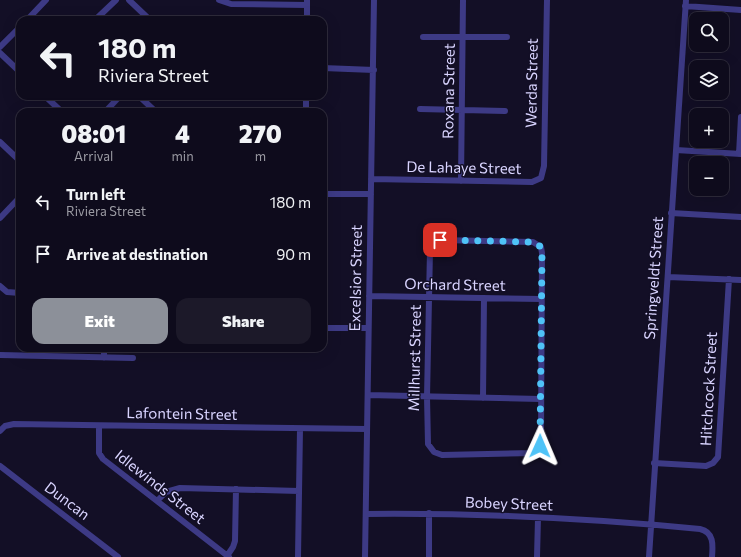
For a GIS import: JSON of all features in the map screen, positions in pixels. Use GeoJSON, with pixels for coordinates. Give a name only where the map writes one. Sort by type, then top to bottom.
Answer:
{"type":"FeatureCollection","features":[{"type":"Feature","properties":{"kind":"street"},"geometry":{"type":"LineString","coordinates":[[31,16],[46,0]]}},
{"type":"Feature","properties":{"kind":"street"},"geometry":{"type":"LineString","coordinates":[[99,16],[116,0]]}},
{"type":"Feature","properties":{"kind":"street"},"geometry":{"type":"LineString","coordinates":[[129,0],[146,16]]}},
{"type":"Feature","properties":{"kind":"street"},"geometry":{"type":"LineString","coordinates":[[219,0],[231,4],[307,3],[307,16]]}},
{"type":"Feature","properties":{"kind":"street","name":"Excelsior Street"},"geometry":{"type":"LineString","coordinates":[[365,557],[374,0]]}},
{"type":"Feature","properties":{"kind":"street","name":"Roxana Street"},"geometry":{"type":"LineString","coordinates":[[461,181],[463,0]]}},
{"type":"Feature","properties":{"kind":"street","name":"Werda Street"},"geometry":{"type":"LineString","coordinates":[[544,166],[547,0]]}},
{"type":"Feature","properties":{"kind":"street"},"geometry":{"type":"LineString","coordinates":[[685,3],[741,10]]}},
{"type":"Feature","properties":{"kind":"street","name":"Springveldt Street"},"geometry":{"type":"LineString","coordinates":[[650,557],[654,463],[668,277],[685,3]]}},
{"type":"Feature","properties":{"kind":"street"},"geometry":{"type":"LineString","coordinates":[[0,47],[16,31]]}},
{"type":"Feature","properties":{"kind":"street"},"geometry":{"type":"LineString","coordinates":[[423,37],[507,38]]}},
{"type":"Feature","properties":{"kind":"street"},"geometry":{"type":"LineString","coordinates":[[0,53],[16,68]]}},
{"type":"Feature","properties":{"kind":"street"},"geometry":{"type":"LineString","coordinates":[[327,68],[374,70]]}},
{"type":"Feature","properties":{"kind":"street"},"geometry":{"type":"LineString","coordinates":[[49,100],[58,108]]}},
{"type":"Feature","properties":{"kind":"street"},"geometry":{"type":"LineString","coordinates":[[109,108],[116,100]]}},
{"type":"Feature","properties":{"kind":"street"},"geometry":{"type":"LineString","coordinates":[[143,100],[152,108]]}},
{"type":"Feature","properties":{"kind":"street"},"geometry":{"type":"LineString","coordinates":[[420,109],[505,111]]}},
{"type":"Feature","properties":{"kind":"street"},"geometry":{"type":"LineString","coordinates":[[676,150],[740,154],[741,117]]}},
{"type":"Feature","properties":{"kind":"street"},"geometry":{"type":"LineString","coordinates":[[0,142],[16,157]]}},
{"type":"Feature","properties":{"kind":"street","name":"De Lahaye Street"},"geometry":{"type":"LineString","coordinates":[[372,179],[532,182],[541,178],[544,166]]}},
{"type":"Feature","properties":{"kind":"street"},"geometry":{"type":"LineString","coordinates":[[327,194],[371,194]]}},
{"type":"Feature","properties":{"kind":"street"},"geometry":{"type":"LineString","coordinates":[[0,218],[16,201]]}},
{"type":"Feature","properties":{"kind":"street"},"geometry":{"type":"LineString","coordinates":[[672,213],[741,217]]}},
{"type":"Feature","properties":{"kind":"street","name":"Millhurst Street"},"geometry":{"type":"LineString","coordinates":[[540,399],[541,440],[538,449],[532,454],[442,455],[434,452],[428,444],[427,397],[429,297],[430,255],[432,245],[440,240],[536,243],[542,250],[541,299]]}},
{"type":"Feature","properties":{"kind":"street"},"geometry":{"type":"LineString","coordinates":[[668,277],[741,280]]}},
{"type":"Feature","properties":{"kind":"street","name":"Hitchcock Street"},"geometry":{"type":"LineString","coordinates":[[654,463],[706,466],[713,463],[718,457],[729,279]]}},
{"type":"Feature","properties":{"kind":"street"},"geometry":{"type":"LineString","coordinates":[[0,286],[7,292],[16,293]]}},
{"type":"Feature","properties":{"kind":"street","name":"Orchard Street"},"geometry":{"type":"LineString","coordinates":[[369,296],[541,299]]}},
{"type":"Feature","properties":{"kind":"street"},"geometry":{"type":"LineString","coordinates":[[483,398],[484,298]]}},
{"type":"Feature","properties":{"kind":"street"},"geometry":{"type":"LineString","coordinates":[[368,395],[540,399],[541,299]]}},
{"type":"Feature","properties":{"kind":"street"},"geometry":{"type":"LineString","coordinates":[[327,328],[368,328]]}},
{"type":"Feature","properties":{"kind":"street"},"geometry":{"type":"LineString","coordinates":[[104,352],[104,358]]}},
{"type":"Feature","properties":{"kind":"street"},"geometry":{"type":"LineString","coordinates":[[0,355],[133,358]]}},
{"type":"Feature","properties":{"kind":"street","name":"Lafontein Street"},"geometry":{"type":"LineString","coordinates":[[0,431],[5,426],[10,424],[366,429]]}},
{"type":"Feature","properties":{"kind":"street","name":"Idlewinds Street"},"geometry":{"type":"LineString","coordinates":[[99,426],[101,457],[228,556]]}},
{"type":"Feature","properties":{"kind":"street"},"geometry":{"type":"LineString","coordinates":[[298,557],[300,429]]}},
{"type":"Feature","properties":{"kind":"street","name":"Duncan"},"geometry":{"type":"LineString","coordinates":[[0,466],[118,557]]}},
{"type":"Feature","properties":{"kind":"street"},"geometry":{"type":"LineString","coordinates":[[157,501],[166,492],[180,488],[299,491]]}},
{"type":"Feature","properties":{"kind":"street"},"geometry":{"type":"LineString","coordinates":[[228,556],[235,540],[236,490]]}},
{"type":"Feature","properties":{"kind":"street"},"geometry":{"type":"LineString","coordinates":[[429,513],[429,557]]}},
{"type":"Feature","properties":{"kind":"street","name":"Bobey Street"},"geometry":{"type":"LineString","coordinates":[[366,514],[429,513],[538,518],[704,530],[710,535],[713,542],[712,557]]}},
{"type":"Feature","properties":{"kind":"street"},"geometry":{"type":"LineString","coordinates":[[537,557],[538,518]]}},
{"type":"Feature","properties":{"kind":"route"},"geometry":{"type":"LineString","coordinates":[[440,240],[533,242],[541,247],[540,446]]}}]}
